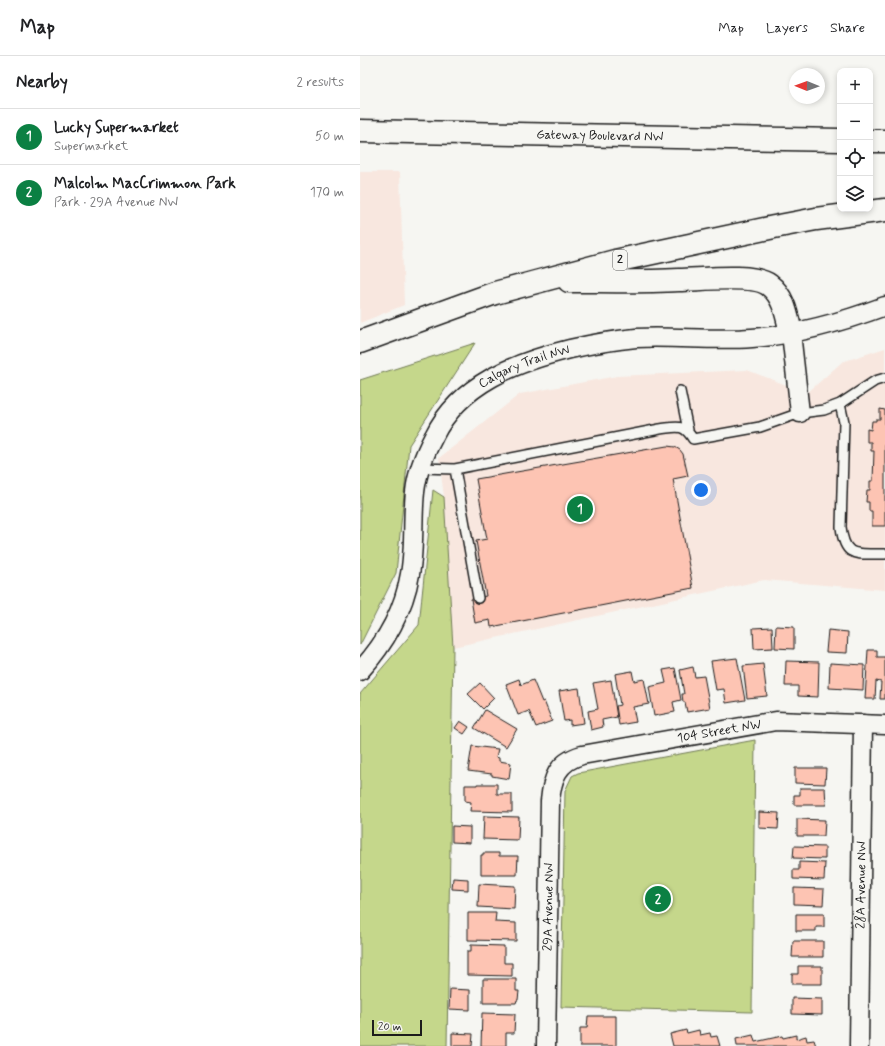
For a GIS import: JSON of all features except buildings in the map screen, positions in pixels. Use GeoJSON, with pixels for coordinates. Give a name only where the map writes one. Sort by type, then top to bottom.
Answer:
{"type":"FeatureCollection","features":[{"type":"Feature","properties":{"kind":"highway","name":"Gateway Boulevard NW"},"geometry":{"type":"LineString","coordinates":[[360,131],[837,140]]}},
{"type":"Feature","properties":{"kind":"highway"},"geometry":{"type":"LineString","coordinates":[[873,141],[885,141]]}},
{"type":"Feature","properties":{"kind":"highway","name":"2"},"geometry":{"type":"LineString","coordinates":[[360,342],[494,293],[615,261],[816,219],[885,210]]}},
{"type":"Feature","properties":{"kind":"highway"},"geometry":{"type":"LineString","coordinates":[[538,282],[741,278],[758,280],[768,284],[778,294],[784,304],[791,333]]}},
{"type":"Feature","properties":{"kind":"street","name":"Calgary Trail NW"},"geometry":{"type":"LineString","coordinates":[[360,671],[370,660],[395,622],[408,586],[411,566],[415,491],[421,468],[430,444],[438,428],[452,409],[470,392],[489,378],[538,357],[583,346],[635,338],[724,340],[754,338],[791,333],[844,320],[885,306]]}},
{"type":"Feature","properties":{"kind":"street"},"geometry":{"type":"LineString","coordinates":[[791,333],[800,413]]}},
{"type":"Feature","properties":{"kind":"street","name":"104 Street NW"},"geometry":{"type":"LineString","coordinates":[[559,769],[574,757],[582,755],[771,722],[791,721],[885,725]]}},
{"type":"Feature","properties":{"kind":"street","name":"28A Avenue NW"},"geometry":{"type":"LineString","coordinates":[[859,1046],[863,724]]}},
{"type":"Feature","properties":{"kind":"street","name":"29A Avenue NW"},"geometry":{"type":"LineString","coordinates":[[546,1046],[550,801],[553,779],[559,769]]}},
{"type":"Feature","properties":{"kind":"lane"},"geometry":{"type":"LineString","coordinates":[[680,391],[688,430],[693,439],[760,427],[800,413],[824,410],[840,404],[875,381],[885,378]]}},
{"type":"Feature","properties":{"kind":"lane"},"geometry":{"type":"LineString","coordinates":[[840,404],[844,422],[841,527],[843,540],[848,550],[853,553],[885,554]]}},
{"type":"Feature","properties":{"kind":"lane"},"geometry":{"type":"LineString","coordinates":[[421,468],[455,469],[660,429],[681,427],[688,430]]}},
{"type":"Feature","properties":{"kind":"lane"},"geometry":{"type":"LineString","coordinates":[[455,469],[478,598]]}},
{"type":"Feature","properties":{"kind":"shaded area"},"geometry":{"type":"Polygon","coordinates":[[[360,172],[400,172],[404,305],[360,323],[360,172]]]}},
{"type":"Feature","properties":{"kind":"shaded area"},"geometry":{"type":"Polygon","coordinates":[[[885,348],[885,590],[764,580],[453,647],[444,497],[439,458],[520,394],[617,376],[747,370],[807,393],[842,362],[885,348]]]}},
{"type":"Feature","properties":{"kind":"green space"},"geometry":{"type":"Polygon","coordinates":[[[475,343],[409,445],[396,573],[360,645],[360,380],[475,343]]]}},
{"type":"Feature","properties":{"kind":"green space"},"geometry":{"type":"Polygon","coordinates":[[[433,490],[444,497],[453,647],[447,1046],[360,1046],[360,694],[419,625],[433,490]]]}},
{"type":"Feature","properties":{"kind":"green space"},"geometry":{"type":"Polygon","coordinates":[[[755,740],[752,1012],[561,1007],[565,791],[572,776],[578,773],[755,740]]]}},
{"type":"Feature","properties":{"kind":"place","name":"Lucky Supermarket"},"geometry":{"type":"Point","coordinates":[580,509]}},
{"type":"Feature","properties":{"kind":"place","name":"Malcolm MacCrimmon Park"},"geometry":{"type":"Point","coordinates":[658,899]}}]}
